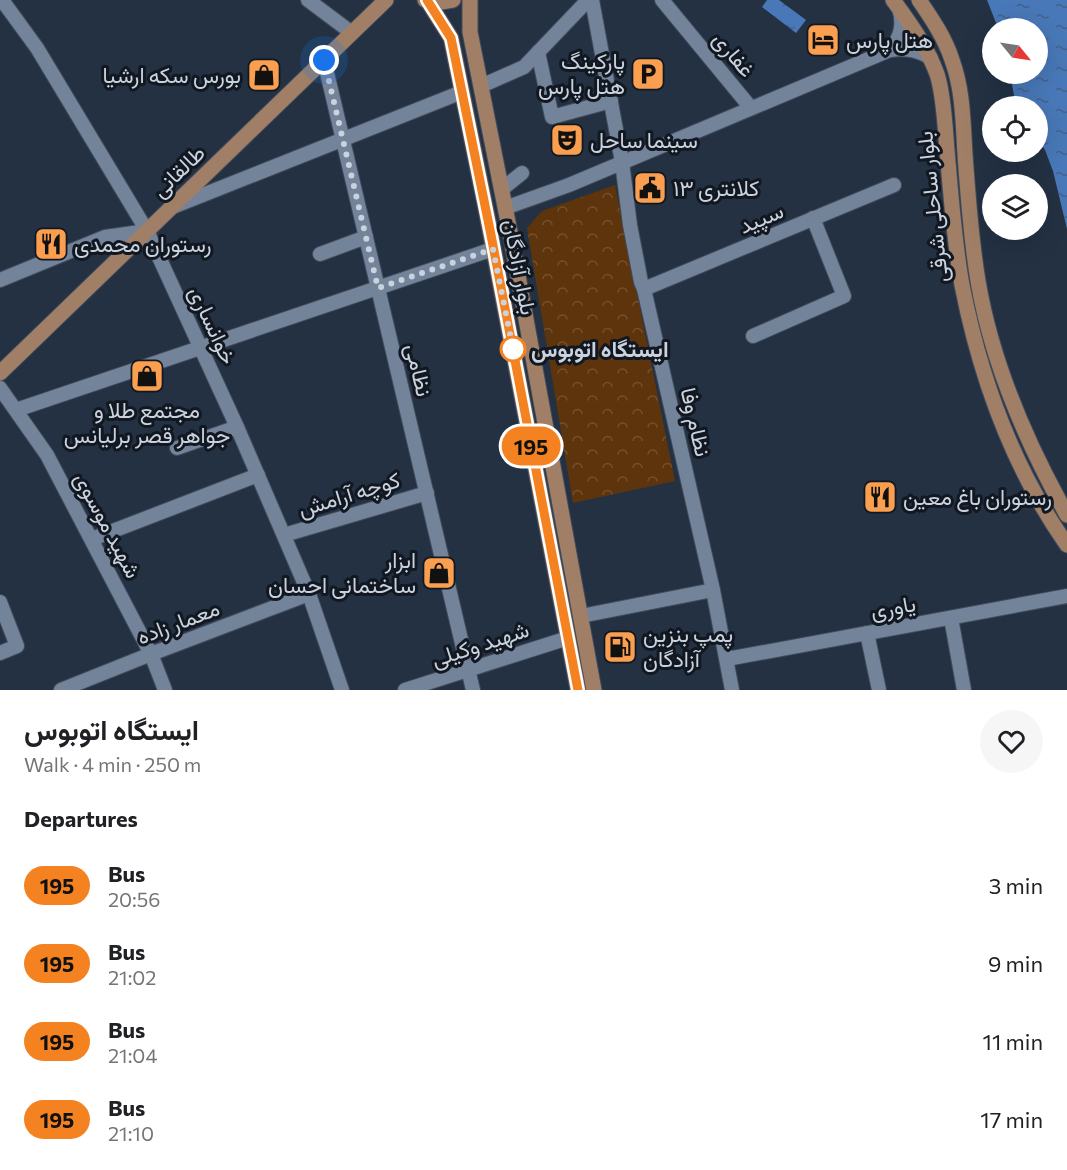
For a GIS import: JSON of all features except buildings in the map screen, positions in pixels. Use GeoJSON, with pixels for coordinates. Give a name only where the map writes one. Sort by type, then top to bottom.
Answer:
{"type":"FeatureCollection","features":[{"type":"Feature","properties":{"kind":"main road","name":"طالقانی"},"geometry":{"type":"LineString","coordinates":[[0,374],[386,0]]}},
{"type":"Feature","properties":{"kind":"main road"},"geometry":{"type":"LineString","coordinates":[[426,0],[441,2],[453,0]]}},
{"type":"Feature","properties":{"kind":"main road","name":"بلوار آزادگان"},"geometry":{"type":"LineString","coordinates":[[426,0],[451,38],[578,690]]}},
{"type":"Feature","properties":{"kind":"main road","name":"بلوار آزادگان"},"geometry":{"type":"LineString","coordinates":[[470,0],[470,32],[582,616],[594,690]]}},
{"type":"Feature","properties":{"kind":"main road","name":"بلوار ساحلی شرقی"},"geometry":{"type":"LineString","coordinates":[[919,0],[935,22],[952,59],[960,90],[970,226],[979,283],[992,339],[1005,383],[1029,442],[1067,515]]}},
{"type":"Feature","properties":{"kind":"main road","name":"بلوار ساحلی شرقی"},"geometry":{"type":"LineString","coordinates":[[896,4],[931,58],[938,77],[944,114],[953,227],[962,285],[975,341],[991,394],[1013,448],[1039,500],[1067,544]]}},
{"type":"Feature","properties":{"kind":"street","name":"خوانساری"},"geometry":{"type":"LineString","coordinates":[[2,0],[37,48],[147,231],[284,535],[309,594],[342,690]]}},
{"type":"Feature","properties":{"kind":"street"},"geometry":{"type":"LineString","coordinates":[[308,0],[352,33]]}},
{"type":"Feature","properties":{"kind":"street"},"geometry":{"type":"LineString","coordinates":[[481,86],[524,68],[588,0]]}},
{"type":"Feature","properties":{"kind":"street","name":"نظام وفا"},"geometry":{"type":"LineString","coordinates":[[592,0],[622,162],[630,225],[713,590],[732,690]]}},
{"type":"Feature","properties":{"kind":"street","name":"غفاری"},"geometry":{"type":"LineString","coordinates":[[662,0],[751,108]]}},
{"type":"Feature","properties":{"kind":"street"},"geometry":{"type":"LineString","coordinates":[[890,50],[902,31],[902,19],[896,4]]}},
{"type":"Feature","properties":{"kind":"street"},"geometry":{"type":"LineString","coordinates":[[505,208],[569,185],[890,50],[904,48],[918,51],[931,58]]}},
{"type":"Feature","properties":{"kind":"street"},"geometry":{"type":"LineString","coordinates":[[538,52],[552,117],[611,101]]}},
{"type":"Feature","properties":{"kind":"street","name":"نظامی"},"geometry":{"type":"LineString","coordinates":[[324,60],[473,690]]}},
{"type":"Feature","properties":{"kind":"street"},"geometry":{"type":"LineString","coordinates":[[173,207],[462,92]]}},
{"type":"Feature","properties":{"kind":"street"},"geometry":{"type":"LineString","coordinates":[[501,189],[522,173]]}},
{"type":"Feature","properties":{"kind":"street","name":"سپید"},"geometry":{"type":"LineString","coordinates":[[644,289],[894,185]]}},
{"type":"Feature","properties":{"kind":"street"},"geometry":{"type":"LineString","coordinates":[[753,336],[844,296],[813,218]]}},
{"type":"Feature","properties":{"kind":"street"},"geometry":{"type":"LineString","coordinates":[[0,280],[105,237],[147,231]]}},
{"type":"Feature","properties":{"kind":"street"},"geometry":{"type":"LineString","coordinates":[[320,254],[366,237]]}},
{"type":"Feature","properties":{"kind":"street"},"geometry":{"type":"LineString","coordinates":[[16,410],[493,249]]}},
{"type":"Feature","properties":{"kind":"street","name":"شهید موسوی"},"geometry":{"type":"LineString","coordinates":[[0,388],[47,454],[152,654],[165,690]]}},
{"type":"Feature","properties":{"kind":"street"},"geometry":{"type":"LineString","coordinates":[[177,448],[237,427]]}},
{"type":"Feature","properties":{"kind":"street"},"geometry":{"type":"LineString","coordinates":[[92,539],[258,475]]}},
{"type":"Feature","properties":{"kind":"street","name":"کوچه آرامش"},"geometry":{"type":"LineString","coordinates":[[284,535],[427,493]]}},
{"type":"Feature","properties":{"kind":"street"},"geometry":{"type":"LineString","coordinates":[[582,616],[713,590]]}},
{"type":"Feature","properties":{"kind":"street","name":"معمار زاده"},"geometry":{"type":"LineString","coordinates":[[61,690],[309,594]]}},
{"type":"Feature","properties":{"kind":"street","name":"یاوری"},"geometry":{"type":"LineString","coordinates":[[727,659],[1067,596]]}},
{"type":"Feature","properties":{"kind":"street"},"geometry":{"type":"LineString","coordinates":[[0,602],[17,646],[0,653]]}},
{"type":"Feature","properties":{"kind":"street"},"geometry":{"type":"LineString","coordinates":[[951,618],[964,690]]}},
{"type":"Feature","properties":{"kind":"street"},"geometry":{"type":"LineString","coordinates":[[867,633],[879,690]]}},
{"type":"Feature","properties":{"kind":"street","name":"شهید وکیلی"},"geometry":{"type":"LineString","coordinates":[[405,690],[568,638]]}},
{"type":"Feature","properties":{"kind":"green space"},"geometry":{"type":"Polygon","coordinates":[[[615,185],[675,481],[573,503],[527,228],[542,211],[615,185]]]}},
{"type":"Feature","properties":{"kind":"water"},"geometry":{"type":"Polygon","coordinates":[[[767,0],[779,0],[806,20],[796,33],[762,7],[767,0]]]}},
{"type":"Feature","properties":{"kind":"water"},"geometry":{"type":"Polygon","coordinates":[[[987,0],[1067,0],[1067,229],[1048,158],[1048,96],[1014,96],[1012,84],[1048,84],[1048,18],[994,18],[987,0]]]}},
{"type":"Feature","properties":{"kind":"bus line","name":"195"},"geometry":{"type":"LineString","coordinates":[[427,0],[451,38],[578,690]]}},
{"type":"Feature","properties":{"kind":"place","name":"هتل پارس"},"geometry":{"type":"Point","coordinates":[823,40]}},
{"type":"Feature","properties":{"kind":"place","name":"پارکینگ هتل پارس"},"geometry":{"type":"Point","coordinates":[648,74]}},
{"type":"Feature","properties":{"kind":"place","name":"بورس سکه ارشیا"},"geometry":{"type":"Point","coordinates":[264,75]}},
{"type":"Feature","properties":{"kind":"place","name":"سینما ساحل"},"geometry":{"type":"Point","coordinates":[567,140]}},
{"type":"Feature","properties":{"kind":"place","name":"کلانتری ۱۳"},"geometry":{"type":"Point","coordinates":[650,188]}},
{"type":"Feature","properties":{"kind":"place","name":"رستوران محمدی"},"geometry":{"type":"Point","coordinates":[51,244]}},
{"type":"Feature","properties":{"kind":"place","name":"ایستگاه اتوبوس"},"geometry":{"type":"Point","coordinates":[513,349]}},
{"type":"Feature","properties":{"kind":"place","name":"مجتمع طلا و جواهر قصر برليانس"},"geometry":{"type":"Point","coordinates":[147,376]}},
{"type":"Feature","properties":{"kind":"place","name":"رستوران باغ معین"},"geometry":{"type":"Point","coordinates":[880,497]}},
{"type":"Feature","properties":{"kind":"place","name":"ابزار ساختمانی احسان"},"geometry":{"type":"Point","coordinates":[439,573]}},
{"type":"Feature","properties":{"kind":"place","name":"پمپ بنزین آزادگان"},"geometry":{"type":"Point","coordinates":[620,647]}},
{"type":"Feature","properties":{"kind":"route"},"geometry":{"type":"LineString","coordinates":[[324,60],[378,288],[493,249],[513,349]]}}]}
